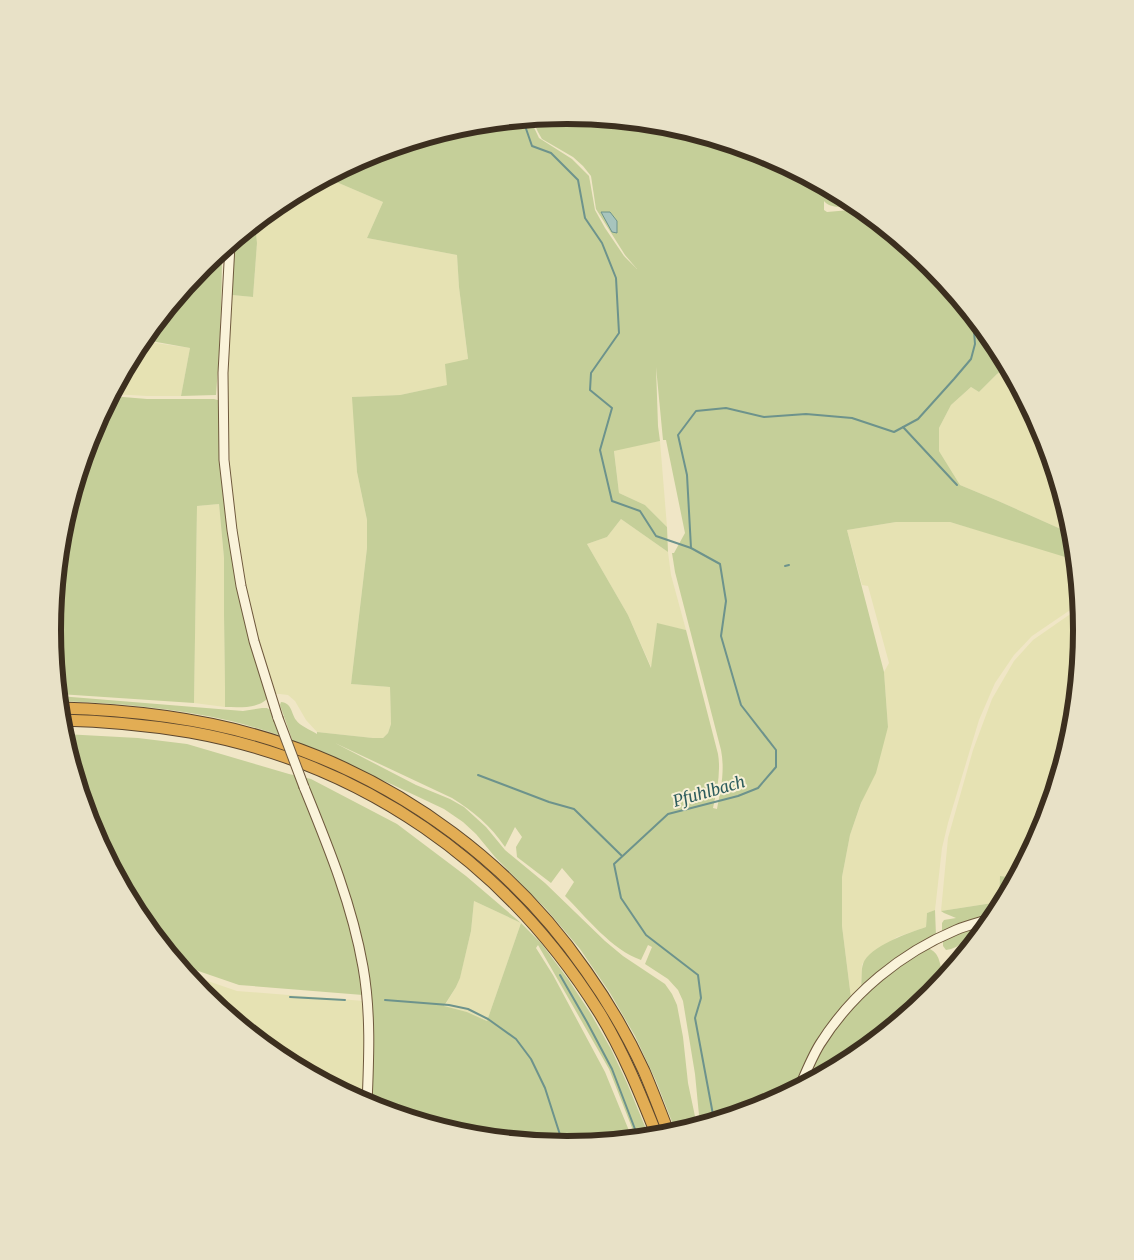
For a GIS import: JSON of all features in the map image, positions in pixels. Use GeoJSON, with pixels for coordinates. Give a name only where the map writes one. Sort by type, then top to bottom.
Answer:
{"type":"FeatureCollection","features":[{"type":"Feature","properties":{"kind":"highway"},"geometry":{"type":"LineString","coordinates":[[68,708],[124,711],[191,720],[283,743],[374,782],[436,821],[497,869],[523,894],[567,944],[609,1006],[644,1071],[666,1126]]}},
{"type":"Feature","properties":{"kind":"highway"},"geometry":{"type":"LineString","coordinates":[[70,720],[123,723],[190,732],[252,747],[346,782],[377,798],[430,831],[477,867],[537,927],[557,951],[600,1013],[637,1086],[654,1128]]}},
{"type":"Feature","properties":{"kind":"street"},"geometry":{"type":"LineString","coordinates":[[229,254],[223,373],[225,466],[232,530],[241,586],[254,641],[278,718],[327,843],[354,925],[363,968],[368,1016],[367,1095]]}},
{"type":"Feature","properties":{"kind":"street"},"geometry":{"type":"LineString","coordinates":[[804,1077],[820,1044],[859,994],[905,957],[938,938],[980,922]]}},
{"type":"Feature","properties":{"kind":"shaded area"},"geometry":{"type":"Polygon","coordinates":[[[334,181],[383,202],[367,238],[457,255],[468,360],[448,385],[400,395],[353,397],[357,472],[367,520],[367,548],[351,684],[390,687],[391,724],[388,733],[383,738],[317,732],[306,720],[295,701],[288,695],[274,694],[254,641],[225,466],[230,467],[227,391],[232,295],[253,297],[257,243],[256,232],[259,229],[286,209],[334,181]]]}},
{"type":"Feature","properties":{"kind":"shaded area"},"geometry":{"type":"Polygon","coordinates":[[[151,342],[190,348],[181,396],[119,394],[151,342]]]}},
{"type":"Feature","properties":{"kind":"shaded area"},"geometry":{"type":"Polygon","coordinates":[[[1001,371],[1005,377],[1021,406],[1034,436],[1056,499],[1063,530],[960,485],[939,451],[939,428],[951,405],[971,387],[979,392],[1001,371]]]}},
{"type":"Feature","properties":{"kind":"shaded area"},"geometry":{"type":"Polygon","coordinates":[[[660,441],[667,527],[645,505],[619,493],[614,450],[660,441]]]}},
{"type":"Feature","properties":{"kind":"shaded area"},"geometry":{"type":"Polygon","coordinates":[[[219,504],[224,558],[225,707],[194,703],[197,506],[219,504]]]}},
{"type":"Feature","properties":{"kind":"shaded area"},"geometry":{"type":"Polygon","coordinates":[[[621,519],[668,552],[671,575],[686,630],[657,624],[652,669],[628,615],[587,544],[607,537],[621,519]]]}},
{"type":"Feature","properties":{"kind":"shaded area"},"geometry":{"type":"Polygon","coordinates":[[[896,522],[950,522],[1067,556],[1072,609],[1032,636],[1014,655],[995,683],[979,720],[948,823],[942,848],[935,910],[927,913],[926,927],[897,937],[862,964],[861,987],[851,998],[842,926],[842,877],[850,835],[888,727],[884,672],[889,663],[868,586],[862,585],[847,530],[896,522]]]}},
{"type":"Feature","properties":{"kind":"shaded area"},"geometry":{"type":"Polygon","coordinates":[[[1072,613],[1072,663],[1068,696],[1056,761],[1046,793],[1021,854],[1008,877],[1000,876],[999,892],[993,903],[941,911],[948,838],[973,750],[992,699],[1014,661],[1033,640],[1072,613]]]}},
{"type":"Feature","properties":{"kind":"shaded area"},"geometry":{"type":"Polygon","coordinates":[[[474,901],[521,923],[487,1021],[467,1012],[444,1007],[460,977],[471,931],[474,901]]]}},
{"type":"Feature","properties":{"kind":"shaded area"},"geometry":{"type":"Polygon","coordinates":[[[958,950],[947,963],[947,961],[958,950]]]}},
{"type":"Feature","properties":{"kind":"shaded area"},"geometry":{"type":"Polygon","coordinates":[[[201,979],[237,991],[364,1001],[363,1093],[343,1084],[286,1051],[234,1010],[201,979]]]}},
{"type":"Feature","properties":{"kind":"green space"},"geometry":{"type":"Polygon","coordinates":[[[533,125],[539,138],[572,159],[589,176],[595,210],[624,256],[637,269],[625,255],[596,209],[591,176],[573,157],[542,139],[535,125],[600,125],[666,134],[698,141],[730,151],[791,176],[844,207],[831,206],[824,201],[824,210],[827,212],[849,210],[875,229],[925,272],[968,322],[1001,371],[979,392],[971,387],[951,405],[939,428],[939,451],[960,485],[1063,530],[1067,558],[950,522],[896,522],[847,530],[884,672],[888,727],[876,773],[861,803],[850,835],[842,877],[842,926],[851,998],[811,1052],[799,1080],[761,1097],[700,1118],[695,1074],[683,1001],[678,990],[668,979],[645,964],[652,947],[648,945],[641,960],[620,949],[610,941],[565,896],[574,882],[562,868],[551,883],[517,857],[516,847],[522,837],[515,827],[505,847],[481,819],[452,798],[335,743],[416,785],[464,807],[486,827],[505,850],[545,883],[605,941],[623,956],[665,984],[677,1005],[688,1083],[696,1120],[673,1124],[656,1081],[635,1036],[610,993],[580,949],[547,910],[495,857],[476,834],[444,809],[293,742],[280,705],[281,702],[287,704],[298,722],[317,734],[317,732],[383,738],[388,733],[391,724],[390,687],[351,684],[367,548],[367,520],[357,472],[352,397],[400,395],[447,385],[445,364],[468,359],[457,255],[367,238],[383,202],[334,181],[373,163],[436,141],[468,134],[533,125]],[[656,367],[660,441],[614,451],[619,493],[645,505],[667,527],[668,552],[621,519],[607,537],[587,544],[628,615],[651,668],[657,623],[686,630],[718,754],[719,774],[713,808],[717,809],[723,765],[721,750],[675,572],[672,553],[674,553],[685,533],[666,440],[663,440],[656,367]]]}},
{"type":"Feature","properties":{"kind":"green space"},"geometry":{"type":"Polygon","coordinates":[[[256,232],[257,243],[253,297],[232,295],[234,250],[256,232]]]}},
{"type":"Feature","properties":{"kind":"green space"},"geometry":{"type":"Polygon","coordinates":[[[222,261],[216,395],[181,396],[190,348],[152,341],[187,297],[222,261]]]}},
{"type":"Feature","properties":{"kind":"green space"},"geometry":{"type":"Polygon","coordinates":[[[118,397],[147,399],[214,399],[221,401],[237,584],[267,699],[247,707],[225,707],[224,558],[219,504],[197,506],[194,703],[66,694],[62,663],[62,597],[71,531],[88,467],[118,397]]]}},
{"type":"Feature","properties":{"kind":"green space"},"geometry":{"type":"Polygon","coordinates":[[[66,697],[243,711],[267,708],[270,710],[279,735],[231,721],[167,709],[67,701],[66,697]]]}},
{"type":"Feature","properties":{"kind":"green space"},"geometry":{"type":"Polygon","coordinates":[[[72,734],[138,738],[187,744],[311,779],[397,824],[466,876],[521,923],[541,943],[568,979],[611,1049],[646,1129],[633,1131],[609,1069],[538,945],[536,948],[553,975],[605,1072],[629,1131],[567,1136],[501,1131],[436,1119],[370,1096],[367,1002],[357,955],[363,995],[239,985],[192,969],[146,911],[113,854],[100,824],[78,761],[72,734]],[[474,901],[471,931],[460,978],[444,1006],[467,1012],[487,1021],[521,923],[474,901]]]}},
{"type":"Feature","properties":{"kind":"green space"},"geometry":{"type":"Polygon","coordinates":[[[1000,876],[1008,877],[1005,883],[999,892],[1000,876]]]}},
{"type":"Feature","properties":{"kind":"green space"},"geometry":{"type":"Polygon","coordinates":[[[993,903],[982,919],[946,931],[942,930],[944,920],[956,918],[941,911],[993,903]]]}},
{"type":"Feature","properties":{"kind":"green space"},"geometry":{"type":"Polygon","coordinates":[[[935,910],[936,936],[861,987],[862,966],[867,957],[890,941],[926,927],[927,913],[935,910]]]}},
{"type":"Feature","properties":{"kind":"green space"},"geometry":{"type":"Polygon","coordinates":[[[977,926],[968,938],[956,947],[946,950],[943,946],[945,939],[977,926]]]}},
{"type":"Feature","properties":{"kind":"green space"},"geometry":{"type":"Polygon","coordinates":[[[927,948],[932,950],[937,956],[941,970],[925,988],[875,1031],[848,1051],[810,1073],[829,1039],[849,1011],[872,986],[900,964],[927,948]]]}},
{"type":"Feature","properties":{"kind":"water"},"geometry":{"type":"Polygon","coordinates":[[[601,212],[610,212],[617,221],[617,233],[612,232],[601,212]]]}},
{"type":"Feature","properties":{"kind":"waterway","name":"Pfuhlbach"},"geometry":{"type":"LineString","coordinates":[[525,126],[532,146],[551,153],[578,180],[585,218],[602,243],[616,278],[619,333],[591,373],[590,390],[612,408],[600,450],[612,501],[640,511],[656,536],[691,548],[720,564],[726,601],[721,636],[741,705],[776,750],[776,767],[758,788],[738,796],[668,814],[614,864],[621,898],[646,935],[698,975],[701,998],[695,1018],[713,1114]]}},
{"type":"Feature","properties":{"kind":"waterway"},"geometry":{"type":"LineString","coordinates":[[691,548],[687,475],[678,435],[696,411],[726,408],[764,417],[806,414],[852,418],[894,432],[918,419],[971,359],[975,344],[974,330]]}},
{"type":"Feature","properties":{"kind":"waterway"},"geometry":{"type":"LineString","coordinates":[[903,427],[957,485]]}},
{"type":"Feature","properties":{"kind":"waterway"},"geometry":{"type":"LineString","coordinates":[[785,566],[789,565]]}},
{"type":"Feature","properties":{"kind":"waterway"},"geometry":{"type":"LineString","coordinates":[[478,775],[549,802],[574,809],[622,856]]}},
{"type":"Feature","properties":{"kind":"waterway"},"geometry":{"type":"LineString","coordinates":[[560,975],[612,1069],[636,1131]]}},
{"type":"Feature","properties":{"kind":"waterway"},"geometry":{"type":"LineString","coordinates":[[290,997],[345,1000]]}},
{"type":"Feature","properties":{"kind":"waterway"},"geometry":{"type":"LineString","coordinates":[[385,1000],[449,1005],[468,1009],[488,1019],[516,1039],[531,1059],[545,1088],[560,1136]]}}]}
